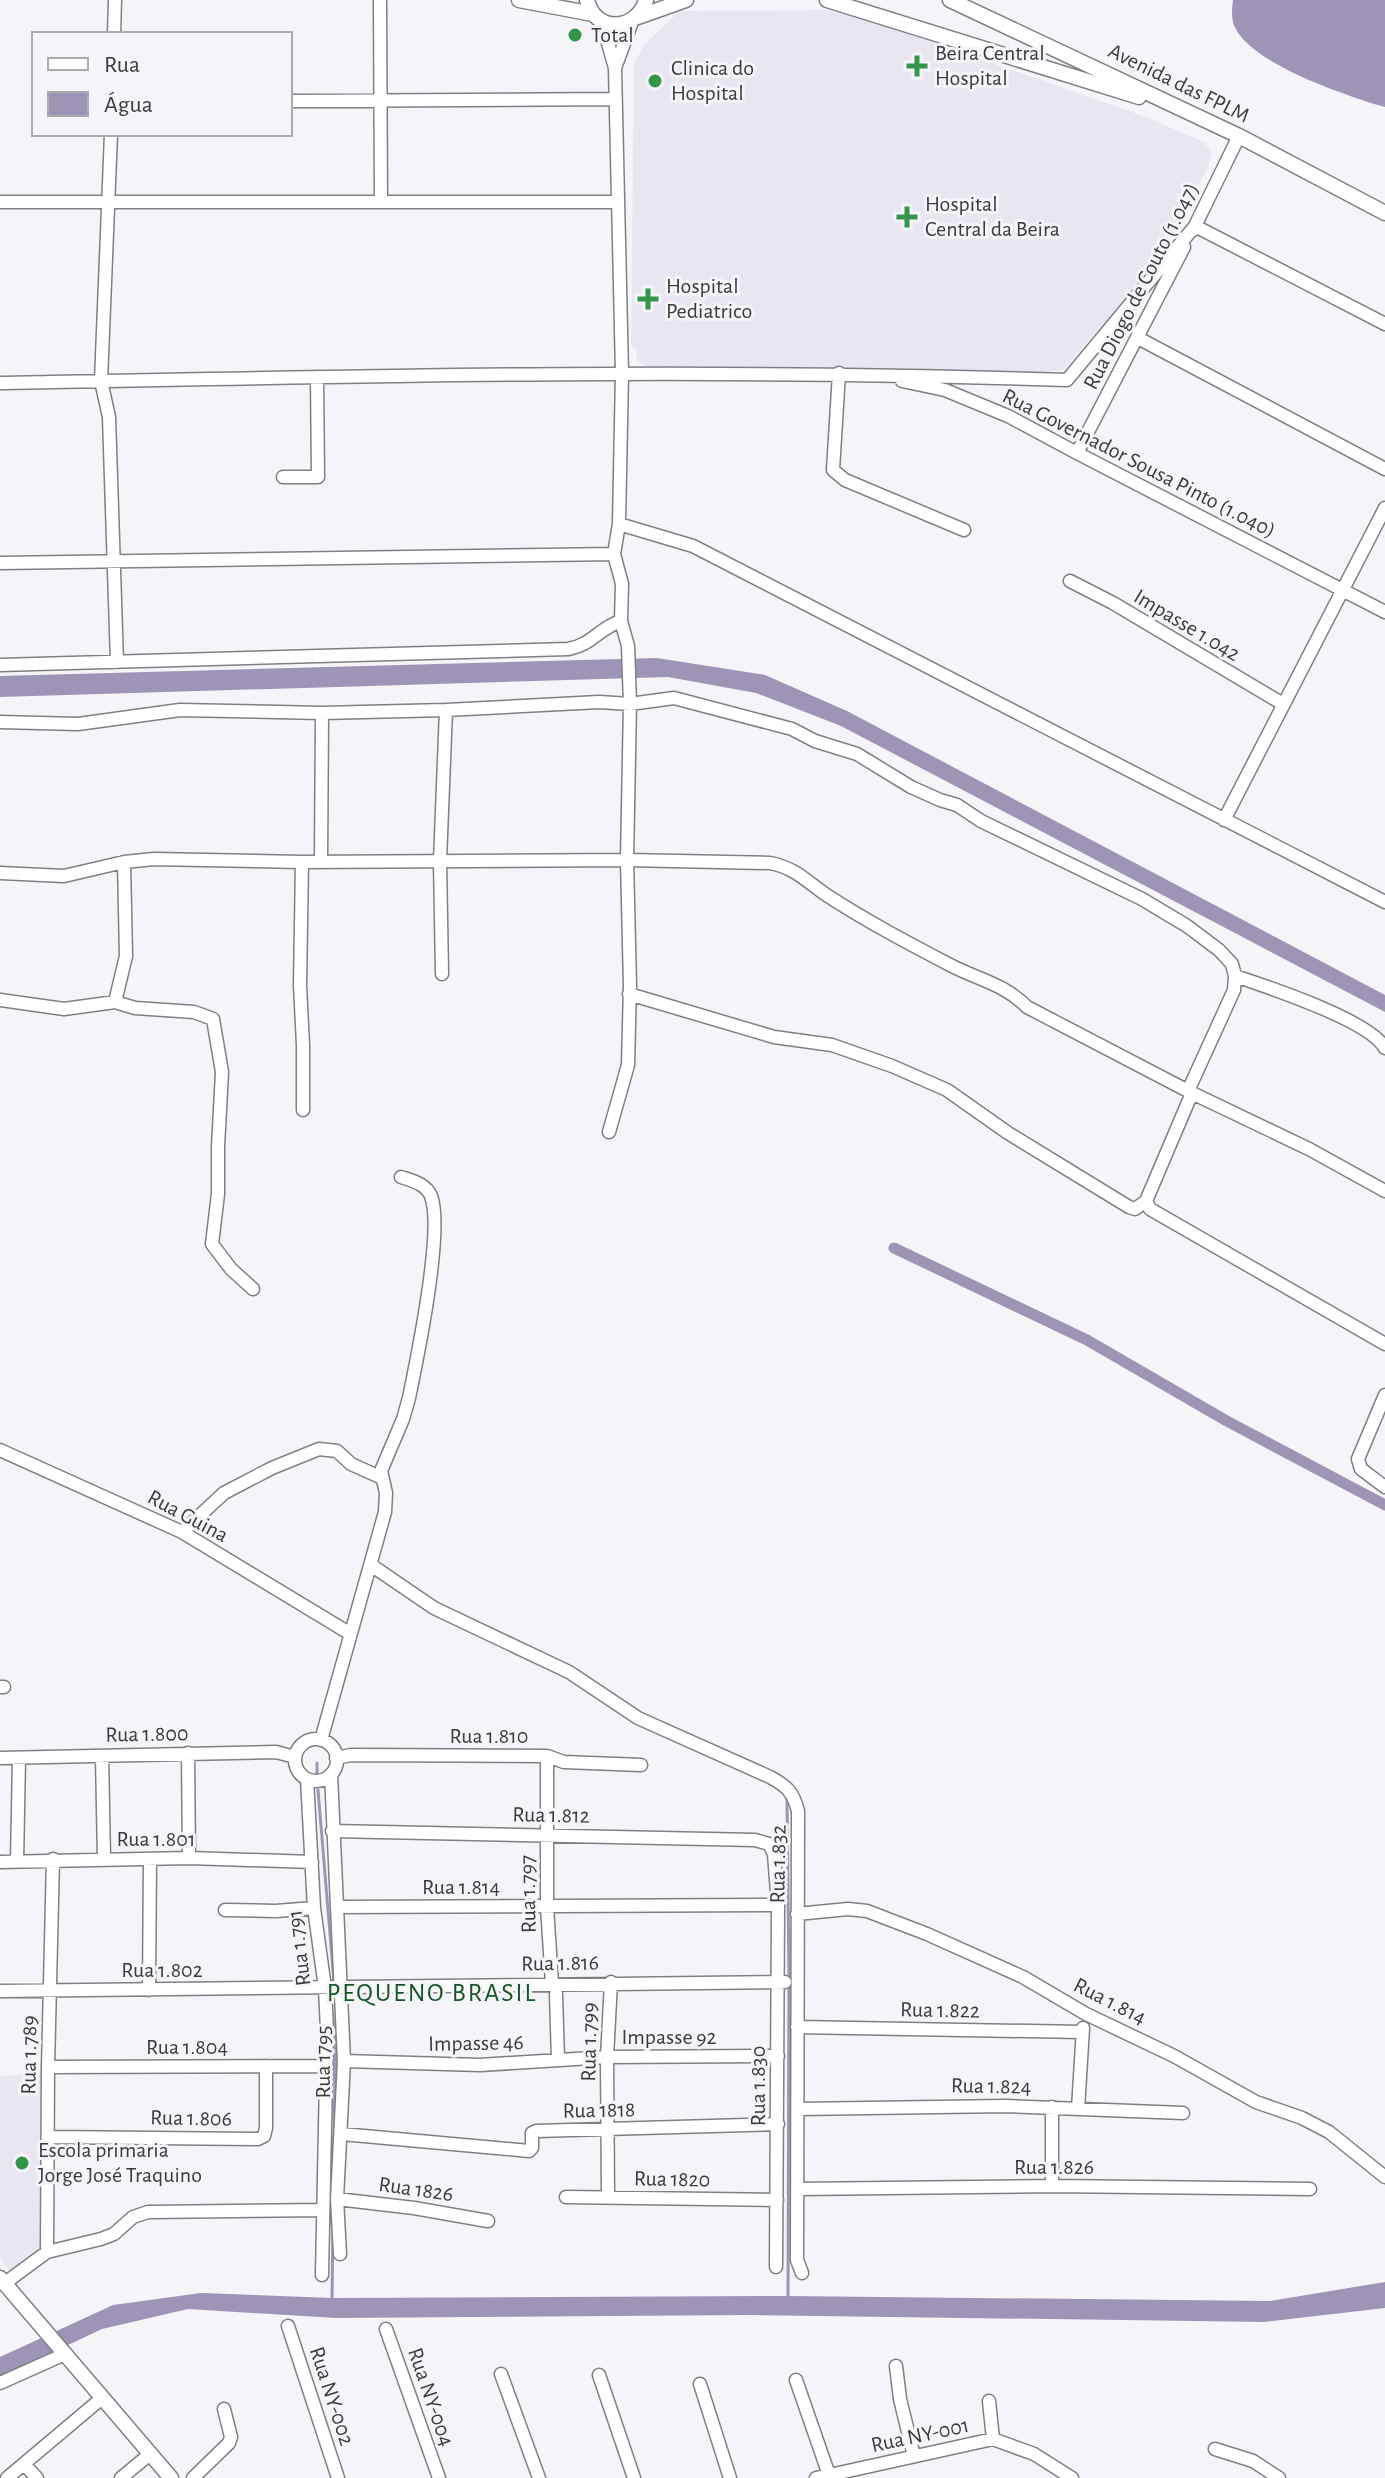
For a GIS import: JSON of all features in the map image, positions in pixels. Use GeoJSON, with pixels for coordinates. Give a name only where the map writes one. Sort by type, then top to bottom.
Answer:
{"type":"FeatureCollection","features":[{"type":"Feature","properties":{"kind":"street"},"geometry":{"type":"LineString","coordinates":[[114,32],[115,0]]}},
{"type":"Feature","properties":{"kind":"street"},"geometry":{"type":"LineString","coordinates":[[380,0],[381,202]]}},
{"type":"Feature","properties":{"kind":"street"},"geometry":{"type":"LineString","coordinates":[[519,0],[594,12],[622,25],[686,0]]}},
{"type":"Feature","properties":{"kind":"street"},"geometry":{"type":"LineString","coordinates":[[615,68],[646,0]]}},
{"type":"Feature","properties":{"kind":"street"},"geometry":{"type":"LineString","coordinates":[[827,0],[1185,112]]}},
{"type":"Feature","properties":{"kind":"street","name":"Avenida das FPLM"},"geometry":{"type":"LineString","coordinates":[[950,0],[1239,136],[1385,213]]}},
{"type":"Feature","properties":{"kind":"street"},"geometry":{"type":"LineString","coordinates":[[594,12],[615,68],[622,373],[619,524],[614,554],[622,584],[621,621],[628,646],[630,690],[628,1065],[609,1132]]}},
{"type":"Feature","properties":{"kind":"street"},"geometry":{"type":"LineString","coordinates":[[292,101],[615,99]]}},
{"type":"Feature","properties":{"kind":"street"},"geometry":{"type":"LineString","coordinates":[[111,136],[101,381],[109,417],[117,662]]}},
{"type":"Feature","properties":{"kind":"street","name":"Rua Diogo de Couto (1.047)"},"geometry":{"type":"LineString","coordinates":[[1077,453],[1239,136]]}},
{"type":"Feature","properties":{"kind":"street"},"geometry":{"type":"LineString","coordinates":[[0,202],[618,202]]}},
{"type":"Feature","properties":{"kind":"street"},"geometry":{"type":"LineString","coordinates":[[0,383],[622,373],[839,373],[1067,380],[1195,226],[1385,324]]}},
{"type":"Feature","properties":{"kind":"street"},"geometry":{"type":"LineString","coordinates":[[1138,338],[1385,469]]}},
{"type":"Feature","properties":{"kind":"street"},"geometry":{"type":"LineString","coordinates":[[839,373],[833,470],[845,480],[964,530]]}},
{"type":"Feature","properties":{"kind":"street","name":"Rua Governador Sousa Pinto (1.040)"},"geometry":{"type":"LineString","coordinates":[[866,374],[945,390],[1028,425],[1385,612]]}},
{"type":"Feature","properties":{"kind":"street"},"geometry":{"type":"LineString","coordinates":[[283,477],[318,477],[317,377]]}},
{"type":"Feature","properties":{"kind":"street"},"geometry":{"type":"LineString","coordinates":[[1224,820],[1385,508]]}},
{"type":"Feature","properties":{"kind":"street"},"geometry":{"type":"LineString","coordinates":[[619,524],[693,546],[1385,902]]}},
{"type":"Feature","properties":{"kind":"street"},"geometry":{"type":"LineString","coordinates":[[0,563],[614,554]]}},
{"type":"Feature","properties":{"kind":"street","name":"Impasse 1.042"},"geometry":{"type":"LineString","coordinates":[[1070,581],[1113,603],[1283,704]]}},
{"type":"Feature","properties":{"kind":"street"},"geometry":{"type":"LineString","coordinates":[[0,665],[568,649],[589,643],[602,630],[621,621]]}},
{"type":"Feature","properties":{"kind":"street"},"geometry":{"type":"LineString","coordinates":[[0,722],[78,724],[180,710],[322,713],[446,710],[599,702],[630,704],[674,698],[792,729],[815,741],[857,754],[911,787],[957,805],[981,821],[1142,899],[1219,950],[1232,964],[1235,976],[1227,1008],[1146,1201],[1135,1209],[1008,1133],[947,1090],[892,1066],[832,1045],[774,1037],[629,994]]}},
{"type":"Feature","properties":{"kind":"street"},"geometry":{"type":"LineString","coordinates":[[442,974],[440,861],[446,710]]}},
{"type":"Feature","properties":{"kind":"street"},"geometry":{"type":"LineString","coordinates":[[321,862],[322,713]]}},
{"type":"Feature","properties":{"kind":"street"},"geometry":{"type":"LineString","coordinates":[[0,873],[64,876],[124,862],[237,859],[302,862],[627,860],[787,866],[851,911],[915,947],[1011,992],[1027,1007],[1190,1092],[1309,1149],[1385,1191]]}},
{"type":"Feature","properties":{"kind":"street"},"geometry":{"type":"LineString","coordinates":[[115,1002],[126,956],[124,862]]}},
{"type":"Feature","properties":{"kind":"street"},"geometry":{"type":"LineString","coordinates":[[302,862],[300,985],[303,1110]]}},
{"type":"Feature","properties":{"kind":"street"},"geometry":{"type":"LineString","coordinates":[[1235,976],[1287,992],[1332,1013],[1380,1040],[1385,1048]]}},
{"type":"Feature","properties":{"kind":"street"},"geometry":{"type":"LineString","coordinates":[[0,1000],[64,1009],[115,1002],[135,1008],[194,1012],[213,1019],[222,1072],[218,1194],[212,1244],[231,1269],[253,1289]]}},
{"type":"Feature","properties":{"kind":"street"},"geometry":{"type":"LineString","coordinates":[[321,1740],[385,1512],[386,1493],[380,1477],[409,1398],[435,1228],[431,1195],[420,1184],[401,1177]]}},
{"type":"Feature","properties":{"kind":"street"},"geometry":{"type":"LineString","coordinates":[[1146,1201],[1150,1209],[1385,1344]]}},
{"type":"Feature","properties":{"kind":"street"},"geometry":{"type":"LineString","coordinates":[[1385,1395],[1358,1459],[1361,1469],[1385,1487]]}},
{"type":"Feature","properties":{"kind":"street"},"geometry":{"type":"LineString","coordinates":[[182,1532],[224,1493],[272,1468],[319,1449],[337,1451],[351,1464],[380,1477]]}},
{"type":"Feature","properties":{"kind":"street","name":"Rua Guina"},"geometry":{"type":"LineString","coordinates":[[0,1450],[182,1532],[349,1633]]}},
{"type":"Feature","properties":{"kind":"street","name":"Rua 1.832"},"geometry":{"type":"LineString","coordinates":[[371,1565],[434,1608],[569,1672],[638,1718],[785,1785],[794,1793],[798,1811],[797,2260],[802,2273]]}},
{"type":"Feature","properties":{"kind":"street"},"geometry":{"type":"LineString","coordinates":[[321,1740],[334,1750],[336,1758],[331,1774],[324,1779],[307,1779],[296,1766],[295,1757],[307,1741],[321,1740]]}},
{"type":"Feature","properties":{"kind":"street","name":"Rua 1.800"},"geometry":{"type":"LineString","coordinates":[[0,1758],[276,1752],[295,1757]]}},
{"type":"Feature","properties":{"kind":"street"},"geometry":{"type":"LineString","coordinates":[[188,1753],[189,1858]]}},
{"type":"Feature","properties":{"kind":"street","name":"Rua 1.810"},"geometry":{"type":"LineString","coordinates":[[336,1758],[351,1755],[547,1756],[564,1762],[641,1765]]}},
{"type":"Feature","properties":{"kind":"street"},"geometry":{"type":"LineString","coordinates":[[102,1756],[104,1859]]}},
{"type":"Feature","properties":{"kind":"street","name":"Rua 1.797"},"geometry":{"type":"LineString","coordinates":[[547,1756],[547,1907],[558,2060]]}},
{"type":"Feature","properties":{"kind":"street"},"geometry":{"type":"LineString","coordinates":[[17,1862],[19,1758]]}},
{"type":"Feature","properties":{"kind":"street","name":"Rua 1795"},"geometry":{"type":"LineString","coordinates":[[331,1774],[343,1986],[342,2134],[337,2199],[340,2254]]}},
{"type":"Feature","properties":{"kind":"street","name":"Rua 1.791"},"geometry":{"type":"LineString","coordinates":[[307,1779],[314,1908],[325,1988],[322,2275]]}},
{"type":"Feature","properties":{"kind":"street","name":"Rua 1.812"},"geometry":{"type":"LineString","coordinates":[[332,1831],[755,1840],[769,1844]]}},
{"type":"Feature","properties":{"kind":"street","name":"Rua 1.830"},"geometry":{"type":"LineString","coordinates":[[769,1844],[774,1854],[778,1905],[776,2267]]}},
{"type":"Feature","properties":{"kind":"street","name":"Rua 1.801"},"geometry":{"type":"LineString","coordinates":[[0,1862],[189,1858],[312,1862]]}},
{"type":"Feature","properties":{"kind":"street","name":"Rua 1.789"},"geometry":{"type":"LineString","coordinates":[[47,2252],[53,1859]]}},
{"type":"Feature","properties":{"kind":"street"},"geometry":{"type":"LineString","coordinates":[[149,1990],[150,1859]]}},
{"type":"Feature","properties":{"kind":"street","name":"Rua 1.814"},"geometry":{"type":"LineString","coordinates":[[337,1907],[778,1905]]}},
{"type":"Feature","properties":{"kind":"street"},"geometry":{"type":"LineString","coordinates":[[225,1910],[314,1908]]}},
{"type":"Feature","properties":{"kind":"street","name":"Rua 1.814"},"geometry":{"type":"LineString","coordinates":[[797,1914],[848,1909],[867,1911],[1023,1977],[1086,2014],[1174,2056],[1256,2102],[1302,2118],[1329,2132],[1385,2177]]}},
{"type":"Feature","properties":{"kind":"street","name":"Rua 1.816"},"geometry":{"type":"LineString","coordinates":[[325,1988],[554,1989],[611,1982],[797,1982]]}},
{"type":"Feature","properties":{"kind":"street","name":"Rua 1.799"},"geometry":{"type":"LineString","coordinates":[[608,2198],[607,2057],[611,1982]]}},
{"type":"Feature","properties":{"kind":"street","name":"Rua 1.802"},"geometry":{"type":"LineString","coordinates":[[0,1991],[325,1988]]}},
{"type":"Feature","properties":{"kind":"street"},"geometry":{"type":"LineString","coordinates":[[1078,2109],[1082,2032],[1086,2014]]}},
{"type":"Feature","properties":{"kind":"street","name":"Rua 1.822"},"geometry":{"type":"LineString","coordinates":[[797,2027],[1082,2032]]}},
{"type":"Feature","properties":{"kind":"street","name":"Impasse 92"},"geometry":{"type":"LineString","coordinates":[[607,2057],[778,2056]]}},
{"type":"Feature","properties":{"kind":"street","name":"Impasse 46"},"geometry":{"type":"LineString","coordinates":[[344,2061],[480,2065],[607,2057]]}},
{"type":"Feature","properties":{"kind":"street","name":"Rua 1.806"},"geometry":{"type":"LineString","coordinates":[[48,2137],[258,2139],[264,2136],[266,2128],[266,2066]]}},
{"type":"Feature","properties":{"kind":"street","name":"Rua 1.804"},"geometry":{"type":"LineString","coordinates":[[48,2067],[326,2066]]}},
{"type":"Feature","properties":{"kind":"street"},"geometry":{"type":"LineString","coordinates":[[1052,2107],[1052,2186]]}},
{"type":"Feature","properties":{"kind":"street","name":"Rua 1.824"},"geometry":{"type":"LineString","coordinates":[[798,2109],[1052,2107],[1183,2113]]}},
{"type":"Feature","properties":{"kind":"street","name":"Rua 1818"},"geometry":{"type":"LineString","coordinates":[[342,2134],[529,2151],[532,2133],[536,2131],[778,2124]]}},
{"type":"Feature","properties":{"kind":"street","name":"Rua 1.826"},"geometry":{"type":"LineString","coordinates":[[798,2189],[1052,2186],[1310,2189]]}},
{"type":"Feature","properties":{"kind":"street","name":"Rua 1820"},"geometry":{"type":"LineString","coordinates":[[566,2197],[777,2200]]}},
{"type":"Feature","properties":{"kind":"street","name":"Rua 1826"},"geometry":{"type":"LineString","coordinates":[[337,2199],[488,2221]]}},
{"type":"Feature","properties":{"kind":"street"},"geometry":{"type":"LineString","coordinates":[[171,2478],[2,2280],[47,2252],[114,2234],[133,2217],[148,2212],[321,2210]]}},
{"type":"Feature","properties":{"kind":"street","name":"Rua NY-002"},"geometry":{"type":"LineString","coordinates":[[288,2326],[338,2478]]}},
{"type":"Feature","properties":{"kind":"street","name":"Rua NY-004"},"geometry":{"type":"LineString","coordinates":[[386,2329],[439,2478]]}},
{"type":"Feature","properties":{"kind":"street"},"geometry":{"type":"LineString","coordinates":[[0,2383],[64,2352]]}},
{"type":"Feature","properties":{"kind":"street"},"geometry":{"type":"LineString","coordinates":[[896,2366],[900,2399],[914,2456]]}},
{"type":"Feature","properties":{"kind":"street"},"geometry":{"type":"LineString","coordinates":[[501,2374],[539,2478]]}},
{"type":"Feature","properties":{"kind":"street"},"geometry":{"type":"LineString","coordinates":[[599,2375],[634,2478]]}},
{"type":"Feature","properties":{"kind":"street"},"geometry":{"type":"LineString","coordinates":[[796,2380],[822,2477]]}},
{"type":"Feature","properties":{"kind":"street"},"geometry":{"type":"LineString","coordinates":[[700,2384],[730,2478]]}},
{"type":"Feature","properties":{"kind":"street"},"geometry":{"type":"LineString","coordinates":[[7,2478],[102,2398]]}},
{"type":"Feature","properties":{"kind":"street"},"geometry":{"type":"LineString","coordinates":[[989,2401],[993,2439]]}},
{"type":"Feature","properties":{"kind":"street"},"geometry":{"type":"LineString","coordinates":[[193,2478],[229,2443],[231,2437],[224,2409]]}},
{"type":"Feature","properties":{"kind":"street","name":"Rua NY-001"},"geometry":{"type":"LineString","coordinates":[[822,2477],[993,2439],[1034,2454],[1072,2478]]}},
{"type":"Feature","properties":{"kind":"street"},"geometry":{"type":"LineString","coordinates":[[1215,2449],[1253,2461],[1279,2478]]}},
{"type":"Feature","properties":{"kind":"street"},"geometry":{"type":"LineString","coordinates":[[121,2478],[150,2454]]}},
{"type":"Feature","properties":{"kind":"street"},"geometry":{"type":"LineString","coordinates":[[24,2464],[37,2478]]}},
{"type":"Feature","properties":{"kind":"shaded area","name":"Hospital Central da Beira"},"geometry":{"type":"Polygon","coordinates":[[[824,10],[851,14],[1146,117],[1204,142],[1212,152],[1208,167],[1155,267],[1124,305],[1062,370],[1028,375],[644,366],[636,359],[637,350],[631,345],[634,64],[644,45],[680,11],[824,10]]]}},
{"type":"Feature","properties":{"kind":"shaded area","name":"Escola primaria Jorge José Traquino"},"geometry":{"type":"Polygon","coordinates":[[[43,2074],[44,2249],[11,2273],[0,2258],[0,2076],[43,2074]]]}},
{"type":"Feature","properties":{"kind":"water"},"geometry":{"type":"Polygon","coordinates":[[[1233,0],[1385,0],[1385,107],[1300,76],[1258,52],[1243,39],[1234,25],[1233,0]]]}},
{"type":"Feature","properties":{"kind":"water"},"geometry":{"type":"Polygon","coordinates":[[[657,658],[765,675],[847,711],[1385,995],[1385,1012],[841,726],[756,693],[668,677],[0,697],[0,676],[657,658]]]}},
{"type":"Feature","properties":{"kind":"water"},"geometry":{"type":"Polygon","coordinates":[[[1385,2282],[1385,2308],[1264,2322],[750,2315],[336,2318],[188,2309],[102,2329],[0,2377],[0,2357],[113,2305],[201,2293],[332,2298],[788,2296],[1270,2301],[1385,2282]]]}},
{"type":"Feature","properties":{"kind":"waterway"},"geometry":{"type":"LineString","coordinates":[[894,1248],[1087,1340],[1225,1420],[1385,1505]]}},
{"type":"Feature","properties":{"kind":"waterway"},"geometry":{"type":"LineString","coordinates":[[317,1763],[317,1774]]}},
{"type":"Feature","properties":{"kind":"waterway"},"geometry":{"type":"LineString","coordinates":[[318,1790],[334,1982]]}},
{"type":"Feature","properties":{"kind":"waterway"},"geometry":{"type":"LineString","coordinates":[[787,1798],[789,1978]]}},
{"type":"Feature","properties":{"kind":"waterway"},"geometry":{"type":"LineString","coordinates":[[788,2298],[789,1986]]}},
{"type":"Feature","properties":{"kind":"waterway"},"geometry":{"type":"LineString","coordinates":[[334,2141],[336,2013]]}},
{"type":"Feature","properties":{"kind":"waterway"},"geometry":{"type":"LineString","coordinates":[[332,2301],[333,2225]]}},
{"type":"Feature","properties":{"kind":"place","name":"Total"},"geometry":{"type":"Point","coordinates":[575,35]}},
{"type":"Feature","properties":{"kind":"place","name":"Beira Central Hospital"},"geometry":{"type":"Point","coordinates":[917,66]}},
{"type":"Feature","properties":{"kind":"place","name":"Clinica do Hospital"},"geometry":{"type":"Point","coordinates":[655,81]}},
{"type":"Feature","properties":{"kind":"place","name":"Hospital Central da Beira"},"geometry":{"type":"Point","coordinates":[907,217]}},
{"type":"Feature","properties":{"kind":"place","name":"Hospital Pediatrico"},"geometry":{"type":"Point","coordinates":[648,299]}},
{"type":"Feature","properties":{"kind":"place","name":"Escola primaria Jorge José Traquino"},"geometry":{"type":"Point","coordinates":[22,2163]}},
{"type":"Feature","properties":{"kind":"district","name":"PEQUENO BRASIL"},"geometry":{"type":"Point","coordinates":[432,1993]}}]}
